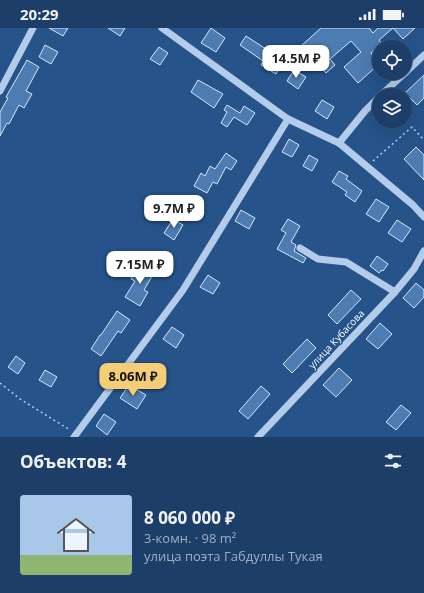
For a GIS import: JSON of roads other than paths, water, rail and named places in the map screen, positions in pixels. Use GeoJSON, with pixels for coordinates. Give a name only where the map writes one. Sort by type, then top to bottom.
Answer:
{"type":"FeatureCollection","features":[{"type":"Feature","properties":{"kind":"street"},"geometry":{"type":"LineString","coordinates":[[0,91],[33,28]]}},
{"type":"Feature","properties":{"kind":"street"},"geometry":{"type":"LineString","coordinates":[[162,28],[288,119],[339,143],[413,205],[424,217]]}},
{"type":"Feature","properties":{"kind":"street"},"geometry":{"type":"LineString","coordinates":[[412,66],[424,55]]}},
{"type":"Feature","properties":{"kind":"street"},"geometry":{"type":"LineString","coordinates":[[389,88],[398,80]]}},
{"type":"Feature","properties":{"kind":"street"},"geometry":{"type":"LineString","coordinates":[[339,143],[372,104]]}},
{"type":"Feature","properties":{"kind":"street"},"geometry":{"type":"LineString","coordinates":[[75,436],[183,290],[288,119]]}},
{"type":"Feature","properties":{"kind":"street"},"geometry":{"type":"LineString","coordinates":[[300,248],[318,259],[346,262],[395,292]]}},
{"type":"Feature","properties":{"kind":"street","name":"улица Кубасова"},"geometry":{"type":"LineString","coordinates":[[258,437],[395,292],[414,269],[424,251]]}}]}
